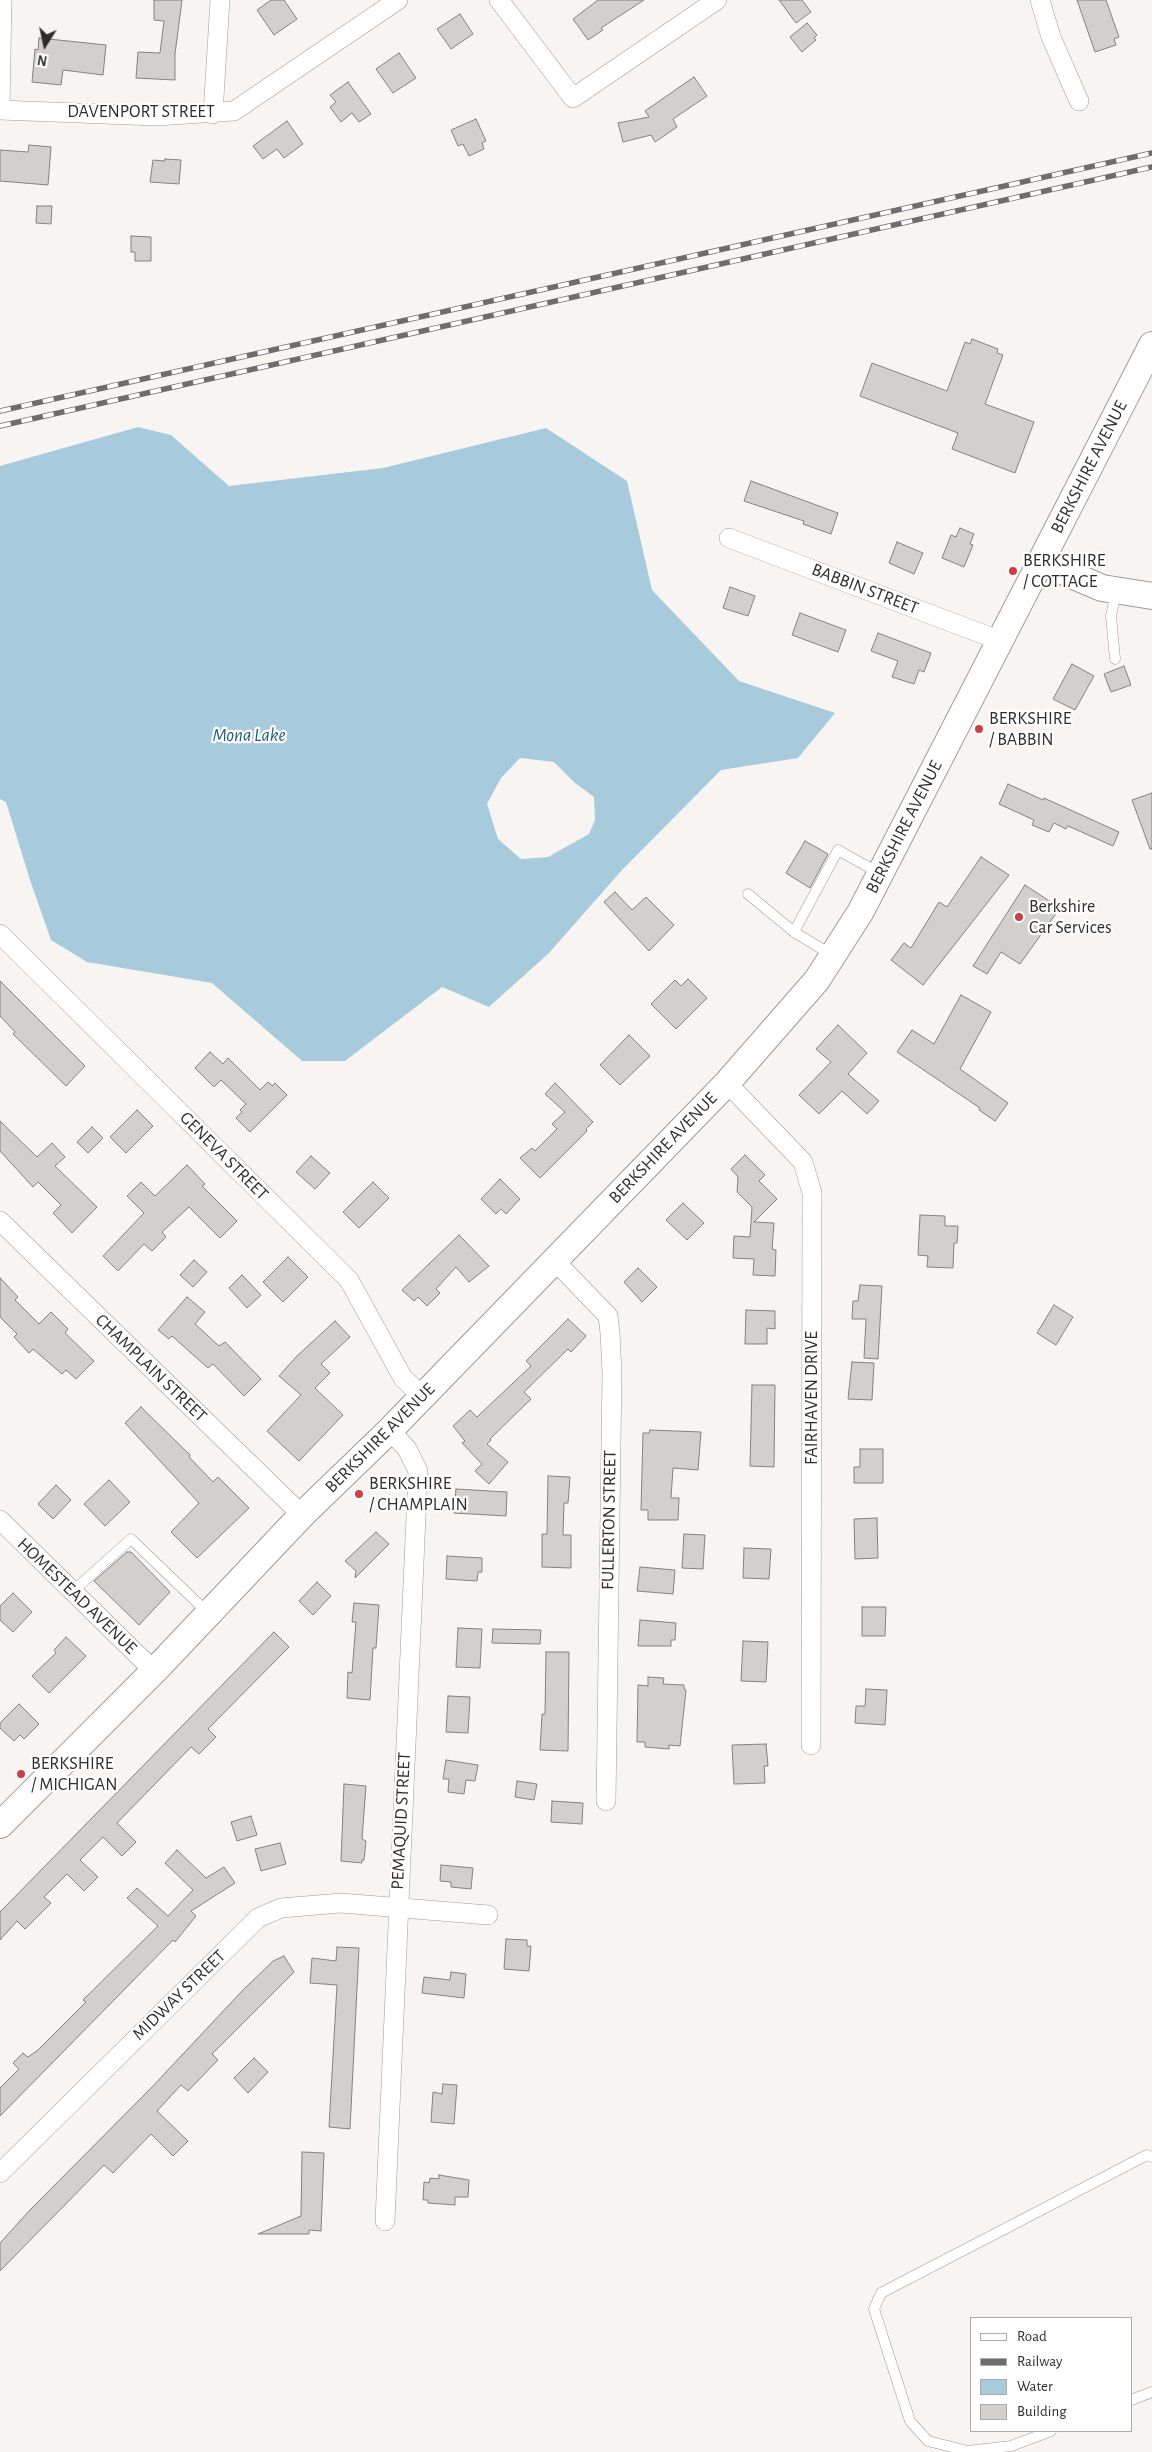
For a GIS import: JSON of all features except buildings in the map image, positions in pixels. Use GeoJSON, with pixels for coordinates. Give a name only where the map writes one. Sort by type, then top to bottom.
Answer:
{"type":"FeatureCollection","features":[{"type":"Feature","properties":{"kind":"main road","name":"BERKSHIRE AVENUE"},"geometry":{"type":"LineString","coordinates":[[0,1824],[154,1671],[302,1515],[390,1430],[727,1083],[796,1006],[834,956],[880,874],[1152,344]]}},
{"type":"Feature","properties":{"kind":"main road"},"geometry":{"type":"LineString","coordinates":[[1041,562],[1116,592],[1152,596]]}},
{"type":"Feature","properties":{"kind":"street"},"geometry":{"type":"LineString","coordinates":[[0,110],[2,0]]}},
{"type":"Feature","properties":{"kind":"street"},"geometry":{"type":"LineString","coordinates":[[213,114],[220,0]]}},
{"type":"Feature","properties":{"kind":"street","name":"DAVENPORT STREET"},"geometry":{"type":"LineString","coordinates":[[0,110],[156,116],[213,114],[234,111],[398,0]]}},
{"type":"Feature","properties":{"kind":"street"},"geometry":{"type":"LineString","coordinates":[[500,0],[574,98],[717,0]]}},
{"type":"Feature","properties":{"kind":"street"},"geometry":{"type":"LineString","coordinates":[[1040,0],[1051,37],[1079,101]]}},
{"type":"Feature","properties":{"kind":"street","name":"BABBIN STREET"},"geometry":{"type":"LineString","coordinates":[[729,538],[1001,641]]}},
{"type":"Feature","properties":{"kind":"street","name":"GENEVA STREET"},"geometry":{"type":"LineString","coordinates":[[0,934],[349,1280],[403,1378],[422,1396]]}},
{"type":"Feature","properties":{"kind":"street","name":"FAIRHAVEN DRIVE"},"geometry":{"type":"LineString","coordinates":[[727,1083],[803,1162],[812,1193],[811,1745]]}},
{"type":"Feature","properties":{"kind":"street","name":"CHAMPLAIN STREET"},"geometry":{"type":"LineString","coordinates":[[0,1221],[302,1515]]}},
{"type":"Feature","properties":{"kind":"street","name":"FULLERTON STREET"},"geometry":{"type":"LineString","coordinates":[[554,1260],[608,1316],[610,1333],[612,1372],[606,1801]]}},
{"type":"Feature","properties":{"kind":"street","name":"PEMAQUID STREET"},"geometry":{"type":"LineString","coordinates":[[385,2221],[397,1908],[418,1471],[407,1449],[390,1430]]}},
{"type":"Feature","properties":{"kind":"street","name":"HOMESTEAD AVENUE"},"geometry":{"type":"LineString","coordinates":[[0,1520],[154,1671]]}},
{"type":"Feature","properties":{"kind":"street","name":"MIDWAY STREET"},"geometry":{"type":"LineString","coordinates":[[0,2173],[258,1918],[282,1908],[310,1904],[341,1903],[488,1915]]}},
{"type":"Feature","properties":{"kind":"lane"},"geometry":{"type":"LineString","coordinates":[[1116,592],[1111,616],[1116,659]]}},
{"type":"Feature","properties":{"kind":"lane"},"geometry":{"type":"LineString","coordinates":[[794,932],[838,850],[880,874]]}},
{"type":"Feature","properties":{"kind":"lane"},"geometry":{"type":"LineString","coordinates":[[748,894],[794,932],[834,956]]}},
{"type":"Feature","properties":{"kind":"lane"},"geometry":{"type":"LineString","coordinates":[[73,1591],[131,1539],[209,1613]]}},
{"type":"Feature","properties":{"kind":"lane"},"geometry":{"type":"LineString","coordinates":[[1048,2432],[1011,2446],[968,2451],[928,2441],[910,2421],[874,2309],[881,2293],[1147,2155],[1152,2157]]}},
{"type":"Feature","properties":{"kind":"lane"},"geometry":{"type":"LineString","coordinates":[[1132,2400],[1152,2392]]}},
{"type":"Feature","properties":{"kind":"water","name":"Mona Lake"},"geometry":{"type":"Polygon","coordinates":[[[138,427],[171,435],[229,486],[383,468],[546,428],[627,481],[652,590],[739,681],[835,713],[798,758],[721,770],[622,870],[549,953],[489,1007],[442,987],[345,1061],[302,1061],[212,983],[87,962],[51,940],[6,802],[0,799],[0,466],[138,427]],[[520,758],[501,778],[487,804],[498,839],[521,859],[548,857],[589,834],[595,820],[594,797],[575,783],[554,762],[520,758]]]}},
{"type":"Feature","properties":{"kind":"railway"},"geometry":{"type":"LineString","coordinates":[[0,411],[1152,153]]}},
{"type":"Feature","properties":{"kind":"railway"},"geometry":{"type":"LineString","coordinates":[[0,426],[1152,167]]}},
{"type":"Feature","properties":{"kind":"place","name":"BERKSHIRE / COTTAGE"},"geometry":{"type":"Point","coordinates":[1013,571]}},
{"type":"Feature","properties":{"kind":"place","name":"BERKSHIRE / BABBIN"},"geometry":{"type":"Point","coordinates":[979,729]}},
{"type":"Feature","properties":{"kind":"place","name":"Berkshire Car Services"},"geometry":{"type":"Point","coordinates":[1019,917]}},
{"type":"Feature","properties":{"kind":"place","name":"BERKSHIRE / CHAMPLAIN"},"geometry":{"type":"Point","coordinates":[359,1494]}},
{"type":"Feature","properties":{"kind":"place","name":"BERKSHIRE / MICHIGAN"},"geometry":{"type":"Point","coordinates":[21,1774]}}]}
